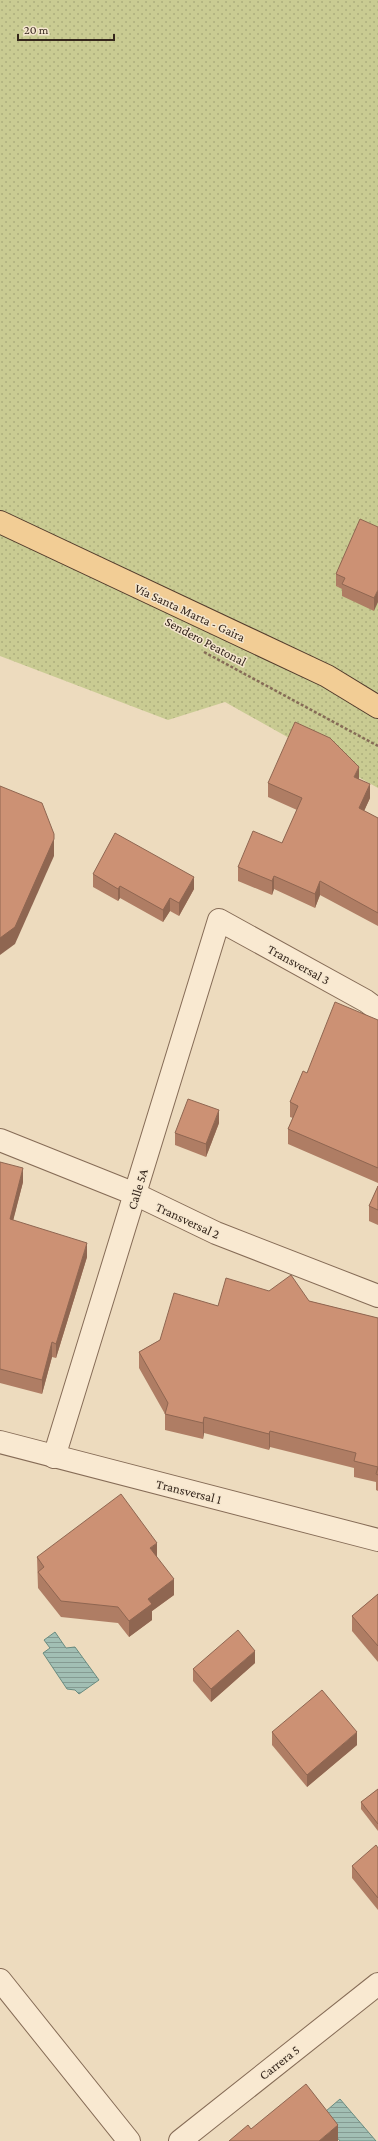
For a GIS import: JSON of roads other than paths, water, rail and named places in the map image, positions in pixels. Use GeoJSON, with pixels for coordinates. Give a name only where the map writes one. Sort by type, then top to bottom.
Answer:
{"type":"FeatureCollection","features":[{"type":"Feature","properties":{"kind":"main road","name":"Vía Santa Marta - Gaira"},"geometry":{"type":"LineString","coordinates":[[0,522],[328,676],[378,707]]}},
{"type":"Feature","properties":{"kind":"street","name":"Transversal 3"},"geometry":{"type":"LineString","coordinates":[[219,920],[366,1001],[378,1010]]}},
{"type":"Feature","properties":{"kind":"street","name":"Calle 5A"},"geometry":{"type":"LineString","coordinates":[[54,1457],[219,920]]}},
{"type":"Feature","properties":{"kind":"street","name":"Transversal 2"},"geometry":{"type":"LineString","coordinates":[[0,1140],[135,1194],[216,1233],[378,1296]]}},
{"type":"Feature","properties":{"kind":"street","name":"Transversal 1"},"geometry":{"type":"LineString","coordinates":[[0,1442],[378,1540]]}},
{"type":"Feature","properties":{"kind":"street"},"geometry":{"type":"LineString","coordinates":[[0,1980],[129,2141]]}},
{"type":"Feature","properties":{"kind":"street","name":"Carrera 5"},"geometry":{"type":"LineString","coordinates":[[180,2141],[378,1984]]}}]}
